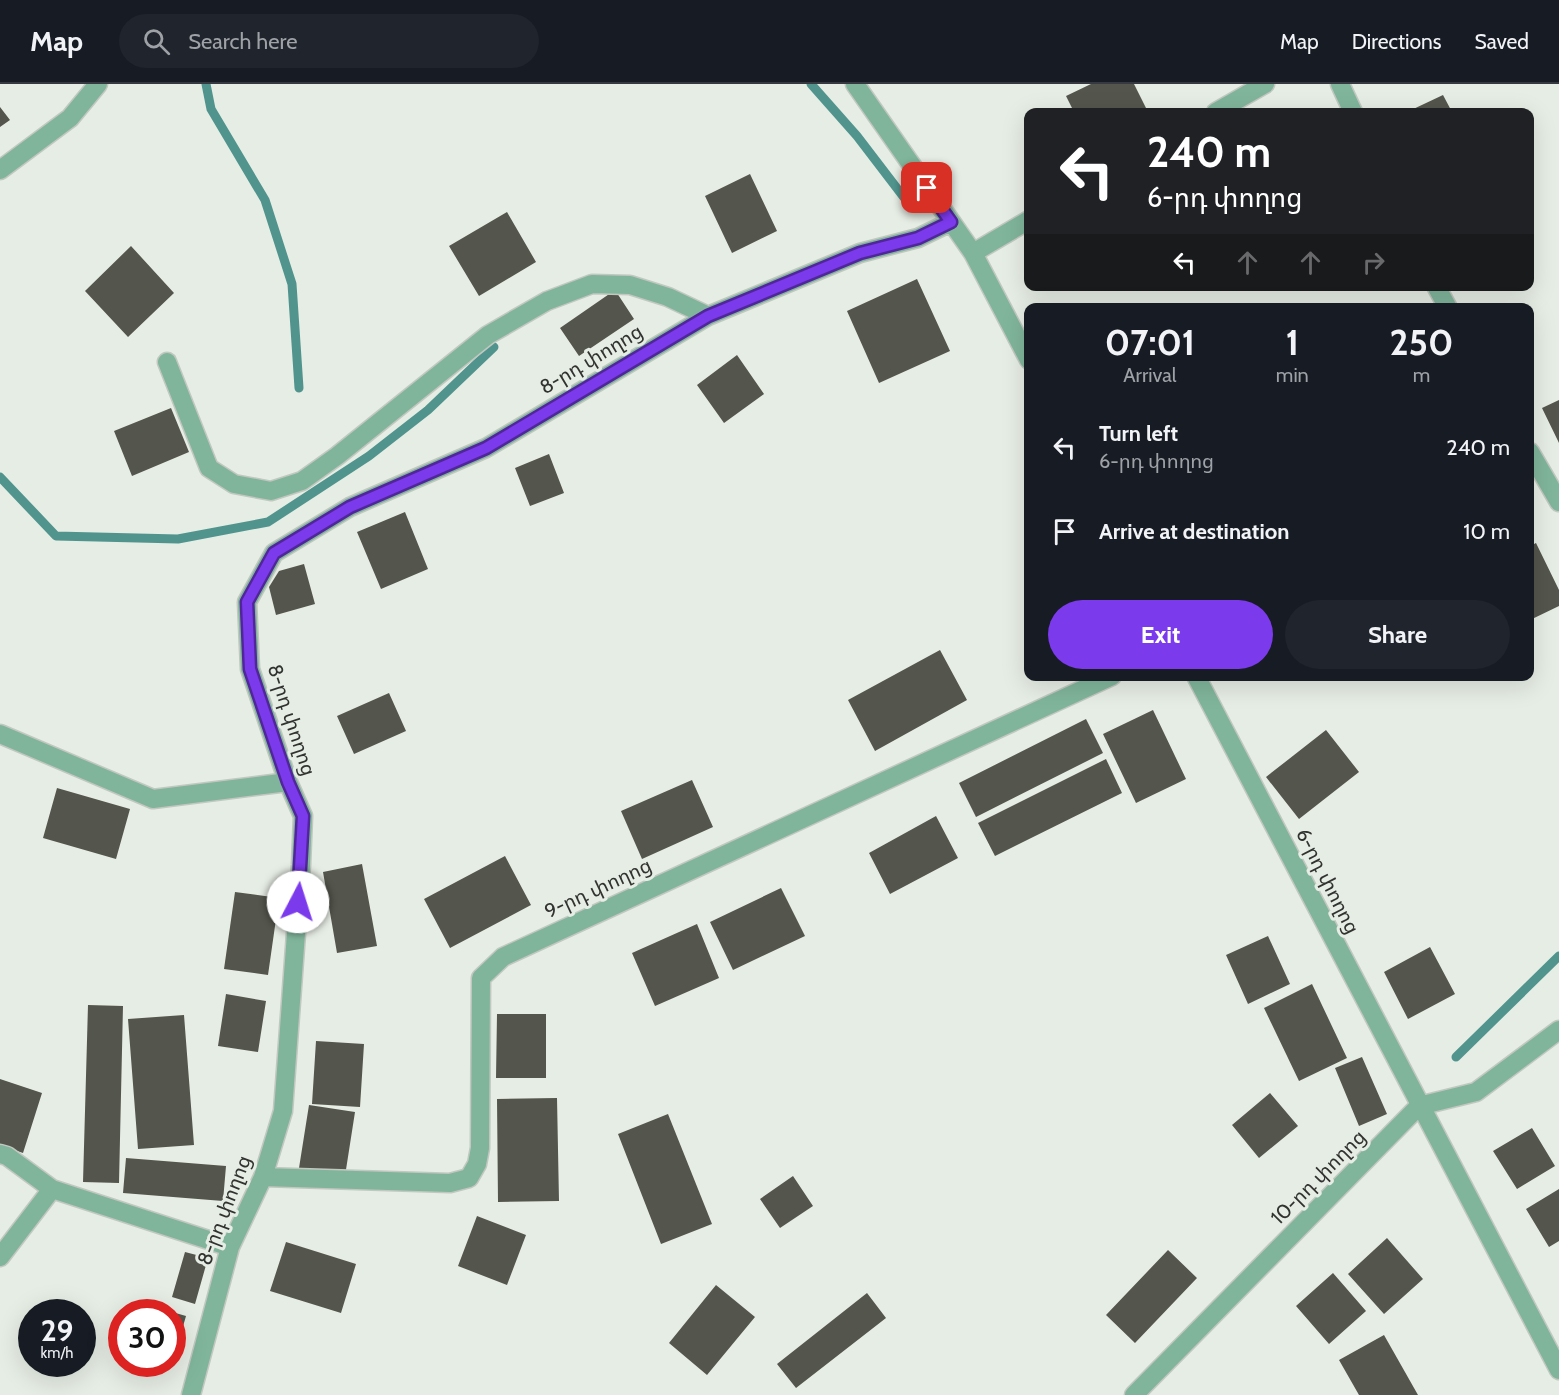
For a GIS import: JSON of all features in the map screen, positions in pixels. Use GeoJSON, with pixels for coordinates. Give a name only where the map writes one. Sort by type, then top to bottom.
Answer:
{"type":"FeatureCollection","features":[{"type":"Feature","properties":{"kind":"street"},"geometry":{"type":"LineString","coordinates":[[0,170],[70,118],[98,84]]}},
{"type":"Feature","properties":{"kind":"street"},"geometry":{"type":"LineString","coordinates":[[855,84],[973,253],[1024,350]]}},
{"type":"Feature","properties":{"kind":"street"},"geometry":{"type":"LineString","coordinates":[[1223,108],[1265,84]]}},
{"type":"Feature","properties":{"kind":"street"},"geometry":{"type":"LineString","coordinates":[[1340,84],[1351,108]]}},
{"type":"Feature","properties":{"kind":"street","name":"8-րդ փողոց"},"geometry":{"type":"LineString","coordinates":[[191,1395],[230,1247],[263,1177],[283,1111],[290,1043],[294,940],[302,865],[303,816],[288,782],[250,669],[247,602],[274,553],[350,507],[486,448],[708,316],[860,253],[918,238],[951,222]]}},
{"type":"Feature","properties":{"kind":"street"},"geometry":{"type":"LineString","coordinates":[[973,253],[1024,223]]}},
{"type":"Feature","properties":{"kind":"street"},"geometry":{"type":"LineString","coordinates":[[167,362],[210,468],[234,484],[271,491],[302,481],[337,456],[488,335],[548,301],[592,284],[630,285],[669,297],[708,316]]}},
{"type":"Feature","properties":{"kind":"street"},"geometry":{"type":"LineString","coordinates":[[1534,459],[1559,502]]}},
{"type":"Feature","properties":{"kind":"street","name":"9-րդ փողոց"},"geometry":{"type":"LineString","coordinates":[[263,1177],[450,1183],[469,1178],[477,1164],[480,1148],[481,978],[503,957],[1101,681]]}},
{"type":"Feature","properties":{"kind":"street","name":"6-րդ փողոց"},"geometry":{"type":"LineString","coordinates":[[1199,681],[1559,1370]]}},
{"type":"Feature","properties":{"kind":"street"},"geometry":{"type":"LineString","coordinates":[[0,734],[153,799],[288,782]]}},
{"type":"Feature","properties":{"kind":"street"},"geometry":{"type":"LineString","coordinates":[[1419,1106],[1476,1092],[1559,1030]]}},
{"type":"Feature","properties":{"kind":"street","name":"10-րդ փողոց"},"geometry":{"type":"LineString","coordinates":[[1134,1395],[1419,1106]]}},
{"type":"Feature","properties":{"kind":"street"},"geometry":{"type":"LineString","coordinates":[[0,1154],[7,1156],[52,1189],[230,1247]]}},
{"type":"Feature","properties":{"kind":"street"},"geometry":{"type":"LineString","coordinates":[[0,1257],[52,1189]]}},
{"type":"Feature","properties":{"kind":"building"},"geometry":{"type":"Polygon","coordinates":[[[1091,84],[1134,84],[1146,108],[1072,108],[1066,96],[1091,84]]]}},
{"type":"Feature","properties":{"kind":"building"},"geometry":{"type":"Polygon","coordinates":[[[1443,95],[1450,108],[1415,108],[1443,95]]]}},
{"type":"Feature","properties":{"kind":"building"},"geometry":{"type":"Polygon","coordinates":[[[0,107],[10,120],[0,127],[0,107]]]}},
{"type":"Feature","properties":{"kind":"building"},"geometry":{"type":"Polygon","coordinates":[[[750,174],[777,231],[732,253],[705,196],[750,174]]]}},
{"type":"Feature","properties":{"kind":"building"},"geometry":{"type":"Polygon","coordinates":[[[507,212],[536,262],[479,296],[449,246],[507,212]]]}},
{"type":"Feature","properties":{"kind":"building"},"geometry":{"type":"Polygon","coordinates":[[[131,246],[174,293],[128,337],[85,291],[131,246]]]}},
{"type":"Feature","properties":{"kind":"building"},"geometry":{"type":"Polygon","coordinates":[[[917,279],[950,351],[879,383],[847,311],[917,279]]]}},
{"type":"Feature","properties":{"kind":"building"},"geometry":{"type":"Polygon","coordinates":[[[615,290],[634,319],[579,356],[560,328],[615,290]]]}},
{"type":"Feature","properties":{"kind":"building"},"geometry":{"type":"Polygon","coordinates":[[[737,355],[764,394],[724,423],[697,385],[737,355]]]}},
{"type":"Feature","properties":{"kind":"building"},"geometry":{"type":"Polygon","coordinates":[[[1559,400],[1559,443],[1542,408],[1559,400]]]}},
{"type":"Feature","properties":{"kind":"building"},"geometry":{"type":"Polygon","coordinates":[[[171,408],[189,452],[132,476],[114,431],[171,408]]]}},
{"type":"Feature","properties":{"kind":"building"},"geometry":{"type":"Polygon","coordinates":[[[549,454],[564,493],[530,506],[515,468],[549,454]]]}},
{"type":"Feature","properties":{"kind":"building"},"geometry":{"type":"Polygon","coordinates":[[[405,512],[428,569],[381,589],[357,532],[405,512]]]}},
{"type":"Feature","properties":{"kind":"building"},"geometry":{"type":"Polygon","coordinates":[[[1536,543],[1559,590],[1559,606],[1534,618],[1534,544],[1536,543]]]}},
{"type":"Feature","properties":{"kind":"building"},"geometry":{"type":"Polygon","coordinates":[[[304,564],[315,604],[276,615],[269,587],[279,571],[304,564]]]}},
{"type":"Feature","properties":{"kind":"building"},"geometry":{"type":"Polygon","coordinates":[[[940,650],[967,700],[875,751],[848,700],[940,650]]]}},
{"type":"Feature","properties":{"kind":"building"},"geometry":{"type":"Polygon","coordinates":[[[389,693],[406,731],[354,754],[337,716],[389,693]]]}},
{"type":"Feature","properties":{"kind":"building"},"geometry":{"type":"Polygon","coordinates":[[[1153,710],[1186,779],[1136,803],[1103,734],[1153,710]]]}},
{"type":"Feature","properties":{"kind":"building"},"geometry":{"type":"Polygon","coordinates":[[[1086,719],[1103,753],[976,817],[959,783],[1086,719]]]}},
{"type":"Feature","properties":{"kind":"building"},"geometry":{"type":"Polygon","coordinates":[[[1326,730],[1359,772],[1299,819],[1266,777],[1326,730]]]}},
{"type":"Feature","properties":{"kind":"building"},"geometry":{"type":"Polygon","coordinates":[[[1106,759],[1122,793],[995,856],[978,823],[1106,759]]]}},
{"type":"Feature","properties":{"kind":"building"},"geometry":{"type":"Polygon","coordinates":[[[692,780],[713,827],[642,859],[621,811],[692,780]]]}},
{"type":"Feature","properties":{"kind":"building"},"geometry":{"type":"Polygon","coordinates":[[[57,788],[130,809],[116,859],[43,838],[57,788]]]}},
{"type":"Feature","properties":{"kind":"building"},"geometry":{"type":"Polygon","coordinates":[[[936,816],[958,858],[890,894],[869,853],[936,816]]]}},
{"type":"Feature","properties":{"kind":"building"},"geometry":{"type":"Polygon","coordinates":[[[505,856],[531,905],[450,948],[424,899],[505,856]]]}},
{"type":"Feature","properties":{"kind":"building"},"geometry":{"type":"Polygon","coordinates":[[[362,864],[377,946],[337,953],[323,872],[362,864]]]}},
{"type":"Feature","properties":{"kind":"building"},"geometry":{"type":"Polygon","coordinates":[[[781,888],[805,936],[733,970],[710,922],[781,888]]]}},
{"type":"Feature","properties":{"kind":"building"},"geometry":{"type":"Polygon","coordinates":[[[235,892],[279,898],[268,975],[224,969],[235,892]]]}},
{"type":"Feature","properties":{"kind":"building"},"geometry":{"type":"Polygon","coordinates":[[[697,924],[719,978],[655,1006],[632,953],[697,924]]]}},
{"type":"Feature","properties":{"kind":"building"},"geometry":{"type":"Polygon","coordinates":[[[1268,936],[1290,984],[1248,1004],[1226,955],[1268,936]]]}},
{"type":"Feature","properties":{"kind":"building"},"geometry":{"type":"Polygon","coordinates":[[[1430,947],[1455,994],[1408,1019],[1384,972],[1430,947]]]}},
{"type":"Feature","properties":{"kind":"building"},"geometry":{"type":"Polygon","coordinates":[[[1312,984],[1347,1058],[1299,1081],[1264,1008],[1312,984]]]}},
{"type":"Feature","properties":{"kind":"building"},"geometry":{"type":"Polygon","coordinates":[[[226,994],[266,1001],[258,1052],[218,1046],[226,994]]]}},
{"type":"Feature","properties":{"kind":"building"},"geometry":{"type":"Polygon","coordinates":[[[88,1005],[123,1006],[119,1183],[83,1182],[88,1005]]]}},
{"type":"Feature","properties":{"kind":"building"},"geometry":{"type":"Polygon","coordinates":[[[497,1014],[546,1014],[546,1078],[496,1078],[497,1014]]]}},
{"type":"Feature","properties":{"kind":"building"},"geometry":{"type":"Polygon","coordinates":[[[184,1015],[194,1145],[138,1149],[128,1019],[184,1015]]]}},
{"type":"Feature","properties":{"kind":"building"},"geometry":{"type":"Polygon","coordinates":[[[316,1041],[364,1044],[360,1107],[312,1104],[316,1041]]]}},
{"type":"Feature","properties":{"kind":"building"},"geometry":{"type":"Polygon","coordinates":[[[1362,1057],[1387,1114],[1359,1126],[1335,1068],[1362,1057]]]}},
{"type":"Feature","properties":{"kind":"building"},"geometry":{"type":"Polygon","coordinates":[[[0,1079],[42,1093],[23,1153],[0,1145],[0,1079]]]}},
{"type":"Feature","properties":{"kind":"building"},"geometry":{"type":"Polygon","coordinates":[[[1270,1093],[1298,1126],[1259,1158],[1232,1125],[1270,1093]]]}},
{"type":"Feature","properties":{"kind":"building"},"geometry":{"type":"Polygon","coordinates":[[[557,1098],[559,1201],[498,1202],[497,1099],[557,1098]]]}},
{"type":"Feature","properties":{"kind":"building"},"geometry":{"type":"Polygon","coordinates":[[[309,1105],[355,1112],[345,1176],[299,1168],[309,1105]]]}},
{"type":"Feature","properties":{"kind":"building"},"geometry":{"type":"Polygon","coordinates":[[[668,1114],[712,1224],[661,1244],[618,1134],[668,1114]]]}},
{"type":"Feature","properties":{"kind":"building"},"geometry":{"type":"Polygon","coordinates":[[[1532,1128],[1555,1166],[1517,1189],[1493,1151],[1532,1128]]]}},
{"type":"Feature","properties":{"kind":"building"},"geometry":{"type":"Polygon","coordinates":[[[126,1158],[226,1166],[223,1201],[123,1193],[126,1158]]]}},
{"type":"Feature","properties":{"kind":"building"},"geometry":{"type":"Polygon","coordinates":[[[793,1176],[813,1206],[780,1228],[760,1199],[793,1176]]]}},
{"type":"Feature","properties":{"kind":"building"},"geometry":{"type":"Polygon","coordinates":[[[1559,1189],[1559,1241],[1549,1247],[1526,1209],[1559,1189]]]}},
{"type":"Feature","properties":{"kind":"building"},"geometry":{"type":"Polygon","coordinates":[[[477,1216],[526,1235],[507,1285],[458,1266],[477,1216]]]}},
{"type":"Feature","properties":{"kind":"building"},"geometry":{"type":"Polygon","coordinates":[[[1387,1238],[1423,1279],[1384,1314],[1348,1274],[1387,1238]]]}},
{"type":"Feature","properties":{"kind":"building"},"geometry":{"type":"Polygon","coordinates":[[[286,1242],[356,1264],[341,1313],[270,1291],[286,1242]]]}},
{"type":"Feature","properties":{"kind":"building"},"geometry":{"type":"Polygon","coordinates":[[[1168,1250],[1197,1278],[1135,1343],[1106,1315],[1168,1250]]]}},
{"type":"Feature","properties":{"kind":"building"},"geometry":{"type":"Polygon","coordinates":[[[185,1252],[208,1258],[195,1304],[186,1301],[186,1299],[172,1297],[185,1252]]]}},
{"type":"Feature","properties":{"kind":"building"},"geometry":{"type":"Polygon","coordinates":[[[1333,1273],[1366,1311],[1329,1344],[1296,1306],[1333,1273]]]}},
{"type":"Feature","properties":{"kind":"building"},"geometry":{"type":"Polygon","coordinates":[[[716,1285],[755,1317],[707,1375],[669,1343],[716,1285]]]}},
{"type":"Feature","properties":{"kind":"building"},"geometry":{"type":"Polygon","coordinates":[[[867,1293],[886,1318],[796,1388],[777,1364],[867,1293]]]}},
{"type":"Feature","properties":{"kind":"building"},"geometry":{"type":"Polygon","coordinates":[[[1384,1335],[1418,1395],[1359,1395],[1339,1360],[1384,1335]]]}},
{"type":"Feature","properties":{"kind":"waterway"},"geometry":{"type":"LineString","coordinates":[[206,84],[211,109],[265,200],[292,284],[299,388]]}},
{"type":"Feature","properties":{"kind":"waterway"},"geometry":{"type":"LineString","coordinates":[[811,84],[857,136],[909,204]]}},
{"type":"Feature","properties":{"kind":"waterway"},"geometry":{"type":"LineString","coordinates":[[0,477],[56,536],[178,539],[268,522],[369,456],[428,410],[494,347]]}},
{"type":"Feature","properties":{"kind":"waterway"},"geometry":{"type":"LineString","coordinates":[[1456,1057],[1559,956]]}},
{"type":"Feature","properties":{"kind":"route"},"geometry":{"type":"LineString","coordinates":[[298,902],[302,865],[303,816],[288,782],[250,669],[247,602],[274,553],[350,507],[486,448],[708,316],[860,253],[918,238],[951,222],[927,188]]}}]}
